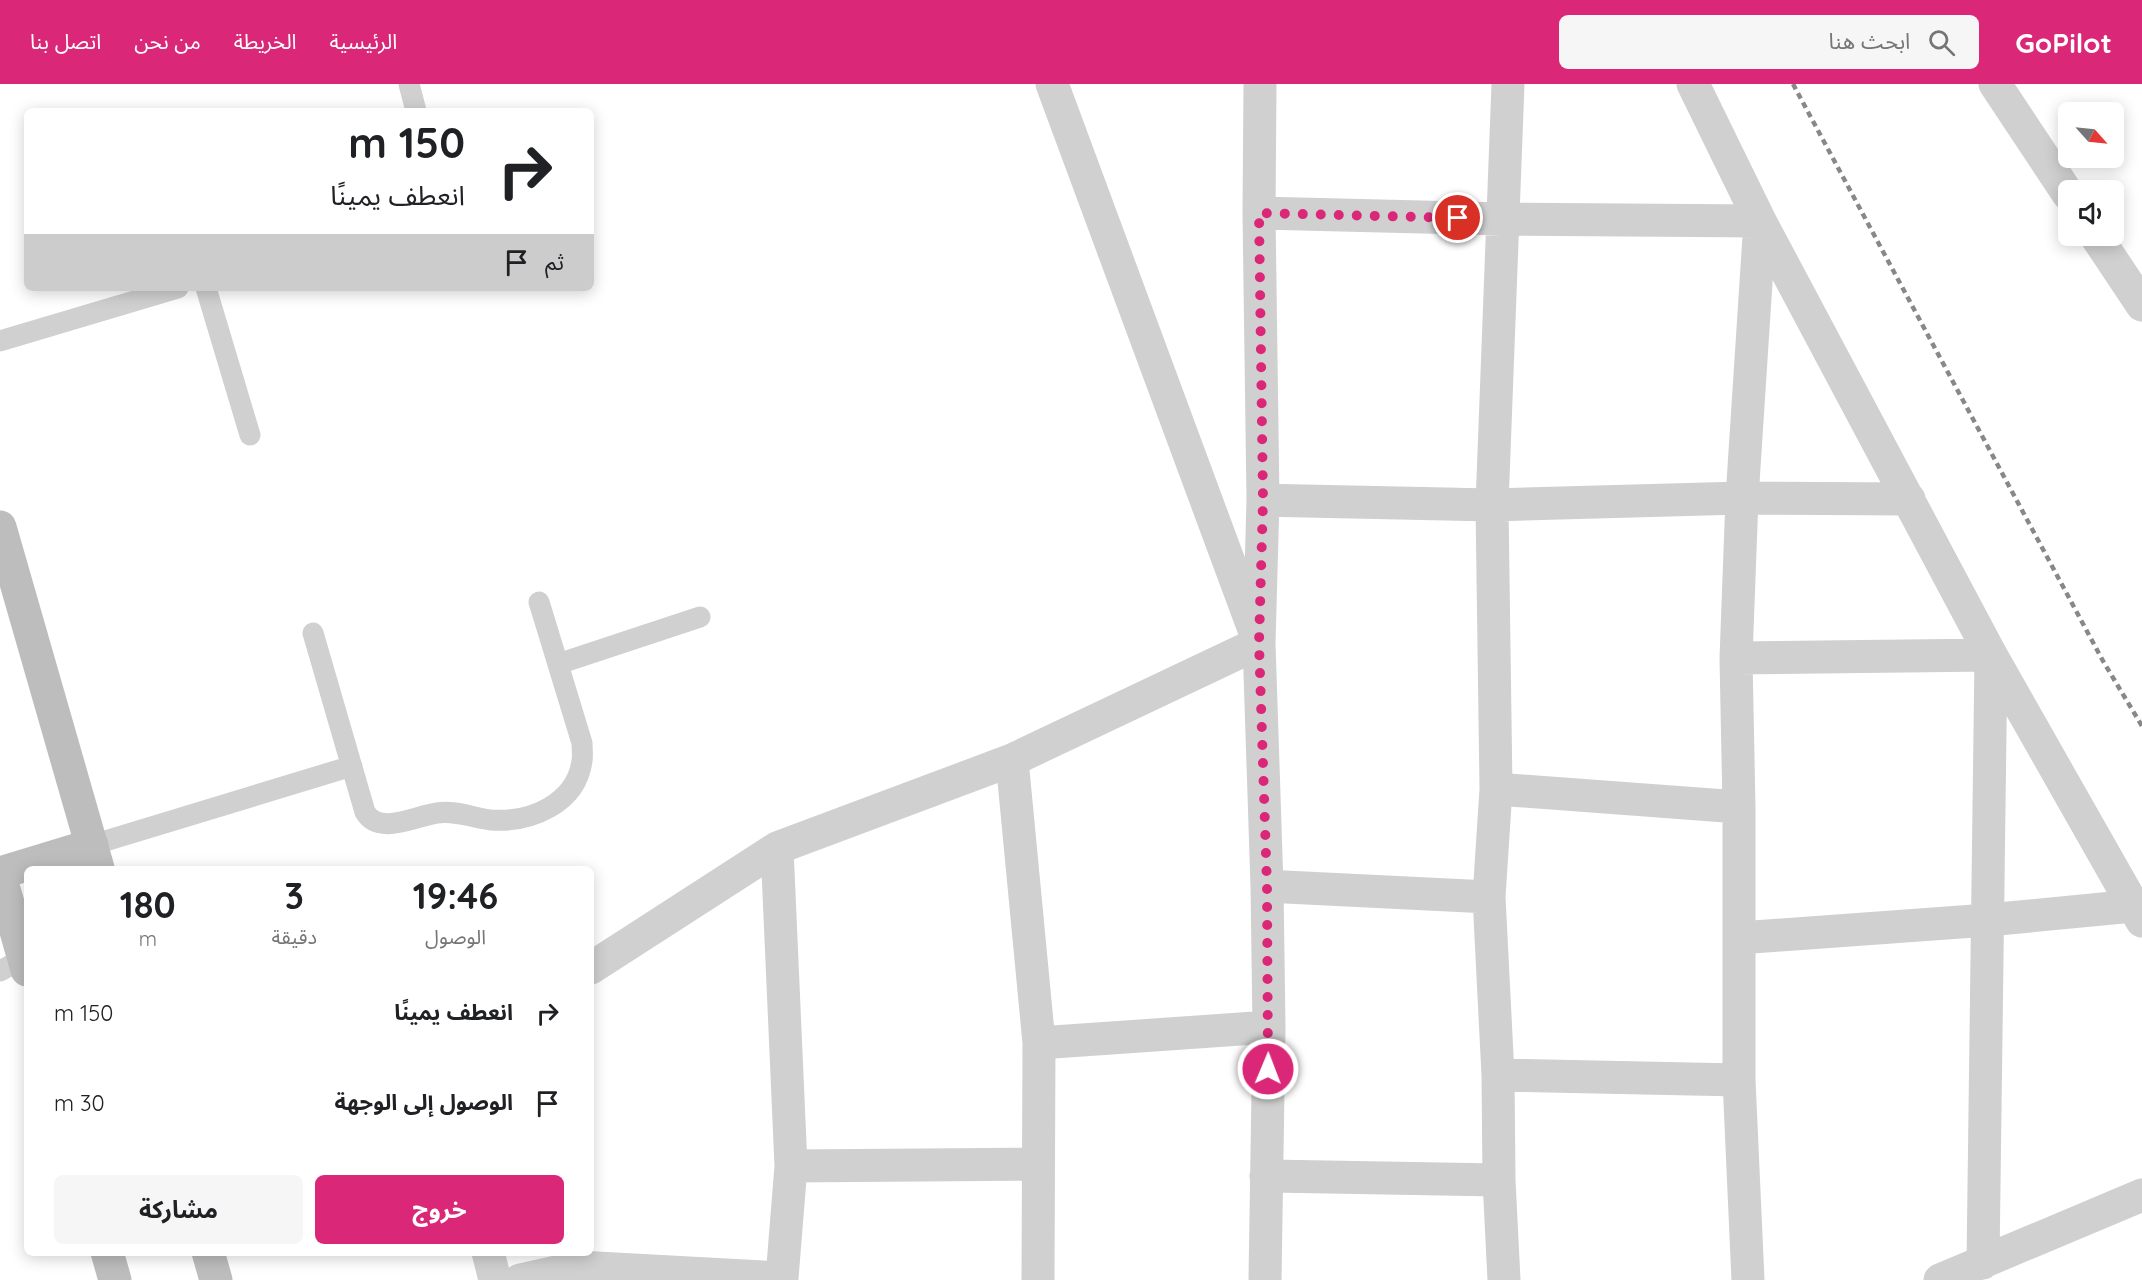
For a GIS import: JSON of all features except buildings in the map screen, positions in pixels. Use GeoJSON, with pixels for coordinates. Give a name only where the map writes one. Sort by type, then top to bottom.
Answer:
{"type":"FeatureCollection","features":[{"type":"Feature","properties":{"kind":"main road"},"geometry":{"type":"LineString","coordinates":[[0,527],[95,857],[45,866]]}},
{"type":"Feature","properties":{"kind":"main road"},"geometry":{"type":"LineString","coordinates":[[17,966],[0,874],[24,870]]}},
{"type":"Feature","properties":{"kind":"main road"},"geometry":{"type":"LineString","coordinates":[[108,1256],[115,1280]]}},
{"type":"Feature","properties":{"kind":"main road"},"geometry":{"type":"LineString","coordinates":[[209,1256],[216,1280]]}},
{"type":"Feature","properties":{"kind":"street"},"geometry":{"type":"LineString","coordinates":[[1052,84],[1259,643]]}},
{"type":"Feature","properties":{"kind":"street"},"geometry":{"type":"LineString","coordinates":[[1260,84],[1259,213],[1263,500],[1259,643],[1269,1027],[1265,1280]]}},
{"type":"Feature","properties":{"kind":"street"},"geometry":{"type":"LineString","coordinates":[[1504,1280],[1499,1180],[1498,1075],[1489,897],[1496,789],[1492,505],[1508,84]]}},
{"type":"Feature","properties":{"kind":"street"},"geometry":{"type":"LineString","coordinates":[[1693,84],[1760,221],[1991,655],[2138,913],[1988,920],[1739,938]]}},
{"type":"Feature","properties":{"kind":"street"},"geometry":{"type":"LineString","coordinates":[[1995,84],[2059,180]]}},
{"type":"Feature","properties":{"kind":"street"},"geometry":{"type":"LineString","coordinates":[[1259,213],[1503,219],[1760,221]]}},
{"type":"Feature","properties":{"kind":"street"},"geometry":{"type":"LineString","coordinates":[[1748,1280],[1739,1080],[1739,807],[1736,658],[1742,498],[1760,221]]}},
{"type":"Feature","properties":{"kind":"street"},"geometry":{"type":"LineString","coordinates":[[2103,246],[2142,305]]}},
{"type":"Feature","properties":{"kind":"street"},"geometry":{"type":"LineString","coordinates":[[1263,500],[1492,505],[1742,498],[1909,499]]}},
{"type":"Feature","properties":{"kind":"street"},"geometry":{"type":"LineString","coordinates":[[594,966],[777,848],[1012,760],[1259,643]]}},
{"type":"Feature","properties":{"kind":"street"},"geometry":{"type":"LineString","coordinates":[[1736,658],[1991,655]]}},
{"type":"Feature","properties":{"kind":"street"},"geometry":{"type":"LineString","coordinates":[[1983,1263],[1991,655]]}},
{"type":"Feature","properties":{"kind":"street"},"geometry":{"type":"LineString","coordinates":[[1012,760],[1039,1043],[1038,1280]]}},
{"type":"Feature","properties":{"kind":"street"},"geometry":{"type":"LineString","coordinates":[[1496,789],[1739,807]]}},
{"type":"Feature","properties":{"kind":"street"},"geometry":{"type":"LineString","coordinates":[[520,1280],[577,1260],[782,1279],[791,1166],[777,848]]}},
{"type":"Feature","properties":{"kind":"street"},"geometry":{"type":"LineString","coordinates":[[1267,886],[1489,897]]}},
{"type":"Feature","properties":{"kind":"street"},"geometry":{"type":"LineString","coordinates":[[1039,1043],[1269,1027]]}},
{"type":"Feature","properties":{"kind":"street"},"geometry":{"type":"LineString","coordinates":[[1498,1075],[1739,1080]]}},
{"type":"Feature","properties":{"kind":"street"},"geometry":{"type":"LineString","coordinates":[[791,1166],[1038,1164]]}},
{"type":"Feature","properties":{"kind":"street"},"geometry":{"type":"LineString","coordinates":[[1266,1176],[1499,1180]]}},
{"type":"Feature","properties":{"kind":"street"},"geometry":{"type":"LineString","coordinates":[[1940,1280],[2142,1195]]}},
{"type":"Feature","properties":{"kind":"street"},"geometry":{"type":"LineString","coordinates":[[489,1256],[495,1280]]}},
{"type":"Feature","properties":{"kind":"lane"},"geometry":{"type":"LineString","coordinates":[[409,84],[415,108]]}},
{"type":"Feature","properties":{"kind":"lane"},"geometry":{"type":"LineString","coordinates":[[0,341],[168,291]]}},
{"type":"Feature","properties":{"kind":"lane"},"geometry":{"type":"LineString","coordinates":[[207,291],[250,435]]}},
{"type":"Feature","properties":{"kind":"lane"},"geometry":{"type":"LineString","coordinates":[[313,633],[365,813],[369,819],[382,824],[448,812],[491,820],[512,820],[533,816],[552,807],[566,796],[576,780],[582,762],[582,743],[539,602]]}},
{"type":"Feature","properties":{"kind":"lane"},"geometry":{"type":"LineString","coordinates":[[558,664],[700,617]]}},
{"type":"Feature","properties":{"kind":"lane"},"geometry":{"type":"LineString","coordinates":[[95,857],[352,766]]}},
{"type":"Feature","properties":{"kind":"railway"},"geometry":{"type":"LineString","coordinates":[[1793,84],[2103,661],[2142,726]]}},
{"type":"Feature","properties":{"kind":"route"},"geometry":{"type":"LineString","coordinates":[[1268,1069],[1267,886],[1259,643],[1263,500],[1259,213],[1458,218]]}}]}
